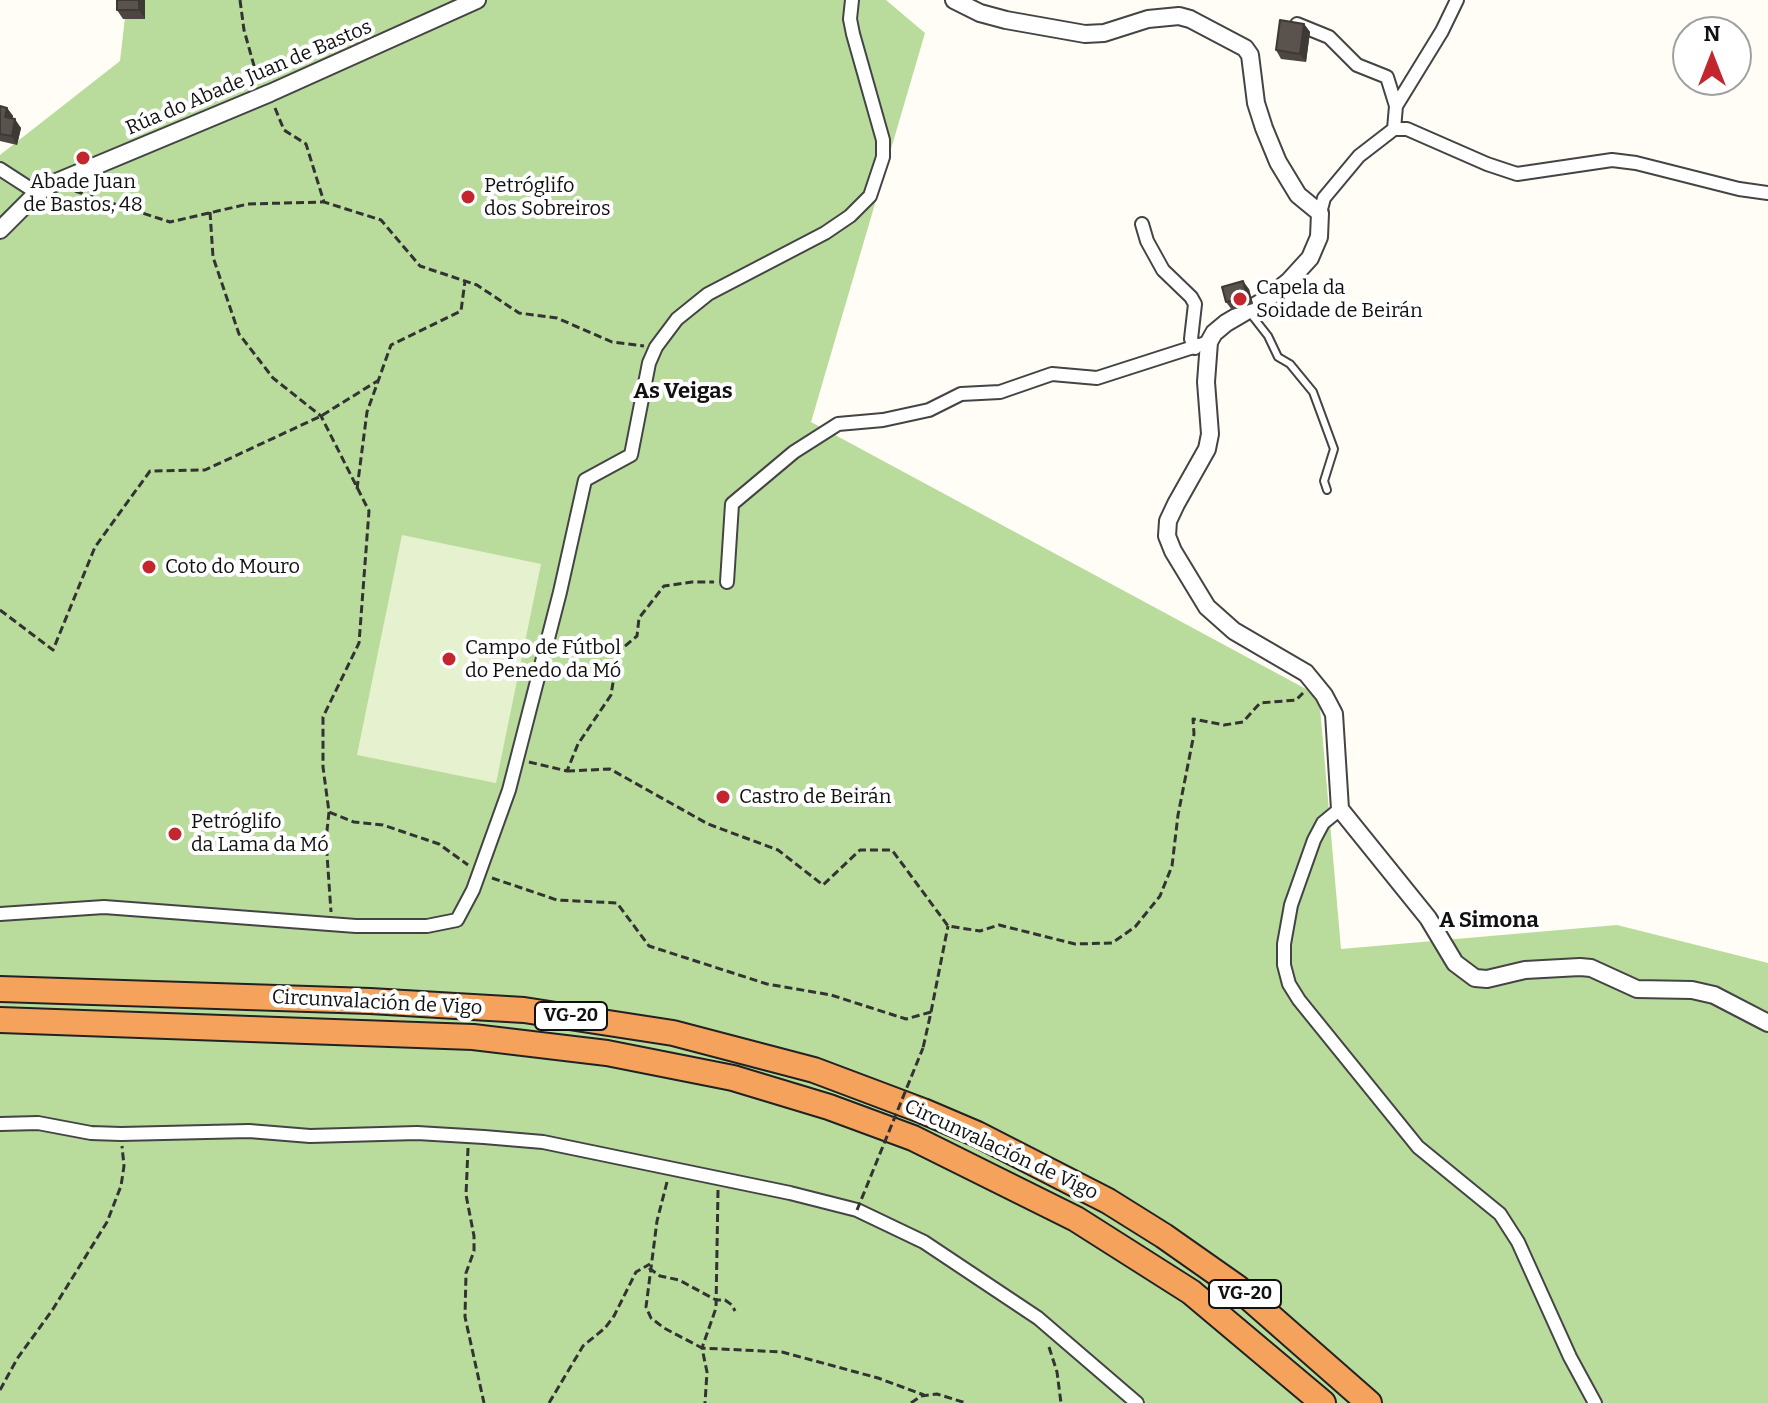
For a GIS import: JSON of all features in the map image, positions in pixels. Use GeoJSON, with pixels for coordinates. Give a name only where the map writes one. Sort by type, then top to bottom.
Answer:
{"type":"FeatureCollection","features":[{"type":"Feature","properties":{"kind":"highway","name":"Circunvalación de Vigo"},"geometry":{"type":"LineString","coordinates":[[0,989],[386,1002],[524,1010],[673,1033],[814,1070],[977,1134],[1108,1201],[1238,1288],[1369,1403]]}},
{"type":"Feature","properties":{"kind":"highway","name":"Circunvalación de Vigo"},"geometry":{"type":"LineString","coordinates":[[0,1020],[473,1037],[607,1053],[733,1078],[829,1107],[913,1138],[1076,1219],[1191,1292],[1323,1403]]}},
{"type":"Feature","properties":{"kind":"street","name":"Rúa do Abade Juan de Bastos"},"geometry":{"type":"LineString","coordinates":[[0,230],[37,193],[52,184],[266,94],[477,0]]}},
{"type":"Feature","properties":{"kind":"street"},"geometry":{"type":"LineString","coordinates":[[0,914],[104,907],[332,925],[427,926],[457,920],[479,873],[518,758],[585,480],[631,455],[646,376],[656,347],[677,319],[708,294],[825,233],[850,216],[870,196],[883,157],[883,140],[853,34],[850,19],[852,0]]}},
{"type":"Feature","properties":{"kind":"street"},"geometry":{"type":"LineString","coordinates":[[954,0],[980,13],[1006,20],[1085,34],[1104,33],[1148,19],[1179,16],[1245,48],[1253,66],[1256,103],[1278,162],[1298,195],[1320,213]]}},
{"type":"Feature","properties":{"kind":"street"},"geometry":{"type":"LineString","coordinates":[[1396,106],[1442,31],[1457,0]]}},
{"type":"Feature","properties":{"kind":"street"},"geometry":{"type":"LineString","coordinates":[[1297,24],[1329,37],[1357,65],[1387,77],[1396,106],[1394,129]]}},
{"type":"Feature","properties":{"kind":"street"},"geometry":{"type":"LineString","coordinates":[[727,582],[732,504],[794,452],[838,424],[883,420],[929,410],[961,394],[1000,392],[1052,374],[1097,378],[1202,345],[1226,323],[1267,299],[1310,258],[1319,237],[1324,198],[1359,156],[1394,129],[1407,129],[1517,174],[1612,160],[1768,193]]}},
{"type":"Feature","properties":{"kind":"street"},"geometry":{"type":"LineString","coordinates":[[0,169],[37,193]]}},
{"type":"Feature","properties":{"kind":"street"},"geometry":{"type":"LineString","coordinates":[[1142,224],[1147,241],[1163,270],[1195,304],[1191,339],[1202,345]]}},
{"type":"Feature","properties":{"kind":"street"},"geometry":{"type":"LineString","coordinates":[[1202,345],[1210,434],[1207,449],[1168,521],[1167,536],[1173,551],[1207,607],[1234,631],[1306,673],[1313,683],[1334,714],[1340,809],[1428,918],[1455,963],[1475,978],[1487,979],[1525,970],[1591,968],[1637,989],[1680,989],[1714,995],[1768,1023]]}},
{"type":"Feature","properties":{"kind":"street"},"geometry":{"type":"LineString","coordinates":[[1340,809],[1323,823],[1314,840],[1291,905],[1284,955],[1289,984],[1418,1147],[1500,1214],[1518,1242],[1570,1357],[1595,1403]]}},
{"type":"Feature","properties":{"kind":"street"},"geometry":{"type":"LineString","coordinates":[[0,1124],[38,1123],[91,1133],[121,1134],[249,1131],[310,1136],[417,1133],[543,1142],[671,1171],[790,1193],[857,1210],[924,1242],[1050,1327],[1137,1403]]}},
{"type":"Feature","properties":{"kind":"lane"},"geometry":{"type":"LineString","coordinates":[[1247,311],[1261,326],[1278,357],[1290,364],[1313,392],[1334,449],[1324,481],[1327,490]]}},
{"type":"Feature","properties":{"kind":"path"},"geometry":{"type":"LineString","coordinates":[[240,0],[244,30],[266,94],[284,130],[306,144],[324,202]]}},
{"type":"Feature","properties":{"kind":"path"},"geometry":{"type":"LineString","coordinates":[[52,184],[170,222],[248,204],[324,202],[381,220],[420,266],[477,285],[519,313],[557,318],[612,342],[656,347]]}},
{"type":"Feature","properties":{"kind":"path"},"geometry":{"type":"LineString","coordinates":[[210,212],[213,257],[239,334],[273,378],[321,416],[369,511],[359,643],[323,717],[332,925]]}},
{"type":"Feature","properties":{"kind":"path"},"geometry":{"type":"LineString","coordinates":[[357,489],[367,412],[391,345],[461,311],[465,281]]}},
{"type":"Feature","properties":{"kind":"path"},"geometry":{"type":"LineString","coordinates":[[0,610],[53,650],[95,547],[150,471],[205,470],[321,416],[379,380]]}},
{"type":"Feature","properties":{"kind":"path"},"geometry":{"type":"LineString","coordinates":[[567,771],[578,744],[611,695],[618,652],[637,636],[639,618],[664,586],[727,582]]}},
{"type":"Feature","properties":{"kind":"path"},"geometry":{"type":"LineString","coordinates":[[518,758],[567,771],[610,769],[708,824],[778,850],[823,885],[860,850],[892,850],[948,926],[980,931],[999,925],[1075,944],[1112,943],[1135,927],[1160,896],[1172,866],[1178,815],[1194,734],[1193,719],[1224,725],[1243,722],[1260,703],[1296,700],[1313,683]]}},
{"type":"Feature","properties":{"kind":"path"},"geometry":{"type":"LineString","coordinates":[[329,812],[354,822],[383,825],[439,844],[479,873],[557,900],[617,903],[649,946],[767,984],[831,995],[906,1019],[931,1012]]}},
{"type":"Feature","properties":{"kind":"path"},"geometry":{"type":"LineString","coordinates":[[857,1210],[923,1048],[948,926]]}},
{"type":"Feature","properties":{"kind":"path"},"geometry":{"type":"LineString","coordinates":[[0,1390],[107,1222],[121,1186],[124,1166],[121,1134]]}},
{"type":"Feature","properties":{"kind":"path"},"geometry":{"type":"LineString","coordinates":[[468,1136],[466,1195],[474,1251],[466,1273],[465,1317],[484,1403]]}},
{"type":"Feature","properties":{"kind":"path"},"geometry":{"type":"LineString","coordinates":[[671,1171],[663,1195],[646,1307],[648,1314],[664,1328],[702,1348],[782,1352],[878,1378],[924,1395],[947,1395],[966,1403]]}},
{"type":"Feature","properties":{"kind":"path"},"geometry":{"type":"LineString","coordinates":[[705,1403],[707,1372],[702,1348],[716,1300],[719,1180]]}},
{"type":"Feature","properties":{"kind":"path"},"geometry":{"type":"LineString","coordinates":[[650,1266],[660,1276],[679,1280],[716,1300],[725,1300],[735,1311]]}},
{"type":"Feature","properties":{"kind":"path"},"geometry":{"type":"LineString","coordinates":[[549,1403],[583,1346],[614,1316],[636,1272],[650,1266]]}},
{"type":"Feature","properties":{"kind":"path"},"geometry":{"type":"LineString","coordinates":[[1050,1327],[1048,1344],[1057,1372],[1061,1403]]}},
{"type":"Feature","properties":{"kind":"path"},"geometry":{"type":"LineString","coordinates":[[911,1403],[924,1395]]}},
{"type":"Feature","properties":{"kind":"green space"},"geometry":{"type":"Polygon","coordinates":[[[127,0],[886,0],[925,33],[811,422],[1319,696],[1341,949],[1617,925],[1768,963],[1768,1403],[0,1403],[0,155],[120,61],[127,0]]]}},
{"type":"Feature","properties":{"kind":"green space","name":"Campo de Fútbol do Penedo da Mó"},"geometry":{"type":"Polygon","coordinates":[[[402,535],[541,564],[496,783],[357,755],[402,535]]]}},
{"type":"Feature","properties":{"kind":"building"},"geometry":{"type":"Polygon","coordinates":[[[117,0],[139,0],[139,10],[117,10],[117,0]]]}},
{"type":"Feature","properties":{"kind":"building"},"geometry":{"type":"Polygon","coordinates":[[[1280,20],[1304,24],[1300,54],[1276,50],[1280,20]]]}},
{"type":"Feature","properties":{"kind":"building"},"geometry":{"type":"Polygon","coordinates":[[[0,106],[7,108],[5,117],[15,119],[12,136],[0,134],[0,106]]]}},
{"type":"Feature","properties":{"kind":"building"},"geometry":{"type":"Polygon","coordinates":[[[1243,281],[1247,296],[1226,302],[1222,287],[1243,281]]]}},
{"type":"Feature","properties":{"kind":"place","name":"Abade Juan de Bastos, 48"},"geometry":{"type":"Point","coordinates":[83,158]}},
{"type":"Feature","properties":{"kind":"place","name":"Petróglifo dos Sobreiros"},"geometry":{"type":"Point","coordinates":[468,197]}},
{"type":"Feature","properties":{"kind":"place","name":"Capela da Soidade de Beirán"},"geometry":{"type":"Point","coordinates":[1240,299]}},
{"type":"Feature","properties":{"kind":"place","name":"Coto do Mouro"},"geometry":{"type":"Point","coordinates":[149,567]}},
{"type":"Feature","properties":{"kind":"place","name":"Campo de Fútbol do Penedo da Mó"},"geometry":{"type":"Point","coordinates":[449,659]}},
{"type":"Feature","properties":{"kind":"place","name":"Castro de Beirán"},"geometry":{"type":"Point","coordinates":[723,797]}},
{"type":"Feature","properties":{"kind":"place","name":"Petróglifo da Lama da Mó"},"geometry":{"type":"Point","coordinates":[175,834]}},
{"type":"Feature","properties":{"kind":"district","name":"As Veigas"},"geometry":{"type":"Point","coordinates":[683,392]}},
{"type":"Feature","properties":{"kind":"district","name":"A Simona"},"geometry":{"type":"Point","coordinates":[1489,921]}}]}
